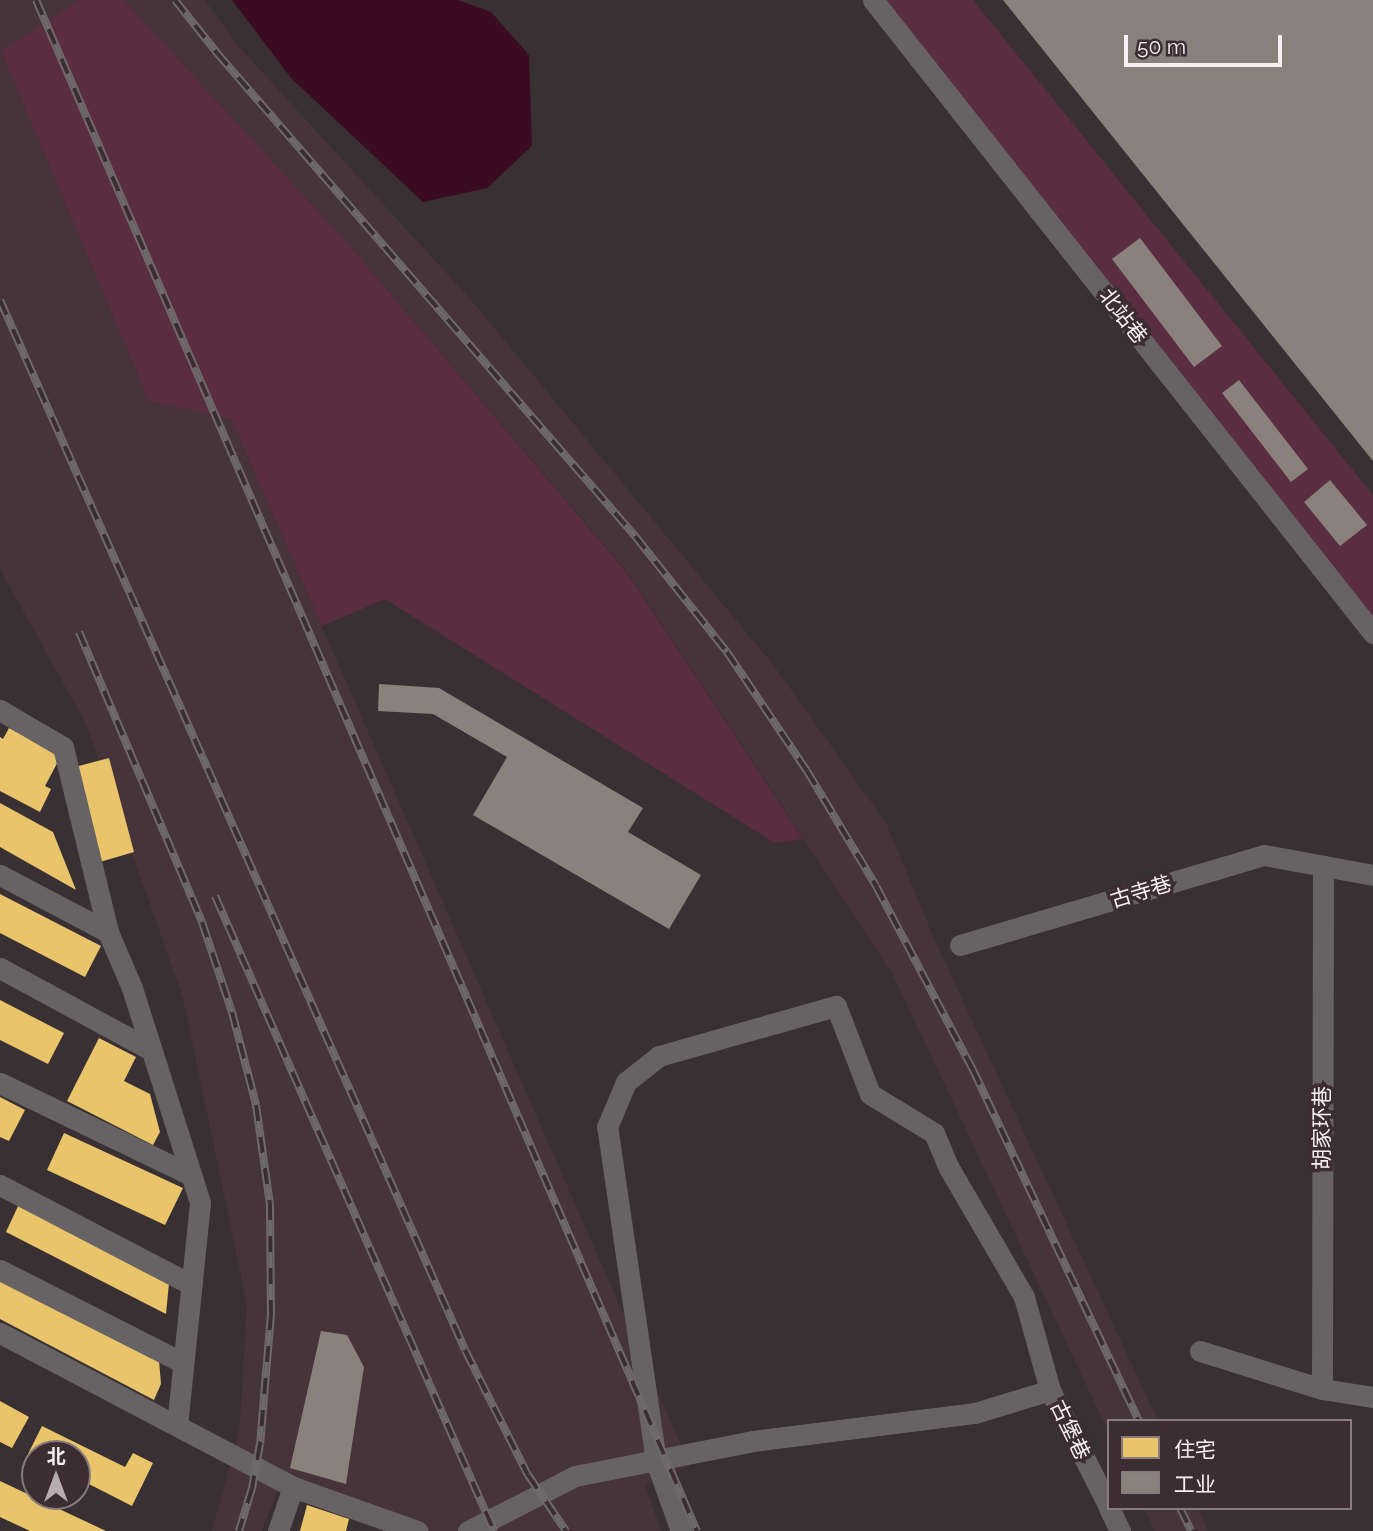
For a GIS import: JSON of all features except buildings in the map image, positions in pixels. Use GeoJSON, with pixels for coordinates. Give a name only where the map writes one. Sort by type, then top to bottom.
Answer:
{"type":"FeatureCollection","features":[{"type":"Feature","properties":{"kind":"street","name":"北站巷"},"geometry":{"type":"LineString","coordinates":[[873,0],[1373,633]]}},
{"type":"Feature","properties":{"kind":"street"},"geometry":{"type":"LineString","coordinates":[[0,710],[63,747],[108,932],[132,988],[200,1203],[177,1426]]}},
{"type":"Feature","properties":{"kind":"street","name":"古寺巷"},"geometry":{"type":"LineString","coordinates":[[960,945],[1264,855],[1323,866]]}},
{"type":"Feature","properties":{"kind":"street"},"geometry":{"type":"LineString","coordinates":[[1323,866],[1373,875]]}},
{"type":"Feature","properties":{"kind":"street","name":"胡家环巷"},"geometry":{"type":"LineString","coordinates":[[1322,1389],[1323,866]]}},
{"type":"Feature","properties":{"kind":"street"},"geometry":{"type":"LineString","coordinates":[[0,875],[108,932]]}},
{"type":"Feature","properties":{"kind":"street"},"geometry":{"type":"LineString","coordinates":[[0,968],[151,1050]]}},
{"type":"Feature","properties":{"kind":"street","name":"古堡巷"},"geometry":{"type":"LineString","coordinates":[[656,1461],[607,1127],[626,1082],[659,1056],[836,1006],[870,1094],[934,1133],[949,1168],[1024,1297],[1050,1390],[1107,1504]]}},
{"type":"Feature","properties":{"kind":"street"},"geometry":{"type":"LineString","coordinates":[[0,1083],[191,1175]]}},
{"type":"Feature","properties":{"kind":"street"},"geometry":{"type":"LineString","coordinates":[[0,1185],[191,1285]]}},
{"type":"Feature","properties":{"kind":"street"},"geometry":{"type":"LineString","coordinates":[[0,1270],[183,1363]]}},
{"type":"Feature","properties":{"kind":"street"},"geometry":{"type":"LineString","coordinates":[[0,1333],[293,1487],[417,1531]]}},
{"type":"Feature","properties":{"kind":"street"},"geometry":{"type":"LineString","coordinates":[[1200,1351],[1322,1389],[1373,1397]]}},
{"type":"Feature","properties":{"kind":"street"},"geometry":{"type":"LineString","coordinates":[[468,1531],[575,1476],[753,1441],[975,1413],[1050,1390]]}},
{"type":"Feature","properties":{"kind":"street"},"geometry":{"type":"LineString","coordinates":[[656,1461],[681,1531]]}},
{"type":"Feature","properties":{"kind":"street"},"geometry":{"type":"LineString","coordinates":[[278,1531],[293,1487]]}},
{"type":"Feature","properties":{"kind":"street","name":"古堡巷"},"geometry":{"type":"LineString","coordinates":[[1110,1510],[1121,1531]]}},
{"type":"Feature","properties":{"kind":"shaded area"},"geometry":{"type":"Polygon","coordinates":[[[0,0],[80,0],[1,51],[149,401],[231,419],[690,1466],[645,1485],[661,1531],[417,1531],[281,1481],[262,1531],[212,1531],[239,1433],[247,1305],[183,998],[87,726],[0,569],[0,0]]]}},
{"type":"Feature","properties":{"kind":"shaded area"},"geometry":{"type":"Polygon","coordinates":[[[80,0],[124,0],[350,246],[628,574],[803,839],[775,843],[385,599],[322,626],[231,419],[149,401],[1,51],[80,0]]]}},
{"type":"Feature","properties":{"kind":"shaded area"},"geometry":{"type":"Polygon","coordinates":[[[124,0],[205,0],[240,48],[472,301],[775,667],[886,823],[937,945],[1157,1419],[1107,1419],[1107,1429],[892,973],[629,574],[350,246],[124,0]]]}},
{"type":"Feature","properties":{"kind":"shaded area"},"geometry":{"type":"Polygon","coordinates":[[[232,0],[458,0],[491,12],[529,55],[532,146],[487,188],[423,202],[291,78],[232,0]]]}},
{"type":"Feature","properties":{"kind":"shaded area"},"geometry":{"type":"Polygon","coordinates":[[[873,0],[973,0],[1373,495],[1373,633],[873,0]]]}},
{"type":"Feature","properties":{"kind":"shaded area"},"geometry":{"type":"Polygon","coordinates":[[[1145,1510],[1199,1510],[1208,1531],[1155,1531],[1145,1510]]]}},
{"type":"Feature","properties":{"kind":"railway"},"geometry":{"type":"LineString","coordinates":[[36,0],[697,1531]]}},
{"type":"Feature","properties":{"kind":"railway"},"geometry":{"type":"LineString","coordinates":[[175,0],[217,53],[635,536],[727,652],[807,771],[876,886],[973,1070],[1138,1419]]}},
{"type":"Feature","properties":{"kind":"railway"},"geometry":{"type":"LineString","coordinates":[[0,300],[465,1350],[528,1475],[566,1531]]}},
{"type":"Feature","properties":{"kind":"railway"},"geometry":{"type":"LineString","coordinates":[[79,632],[202,922],[232,1012],[256,1105],[270,1204],[271,1314],[260,1444],[252,1488],[239,1531]]}},
{"type":"Feature","properties":{"kind":"railway"},"geometry":{"type":"LineString","coordinates":[[215,896],[494,1531]]}},
{"type":"Feature","properties":{"kind":"railway"},"geometry":{"type":"LineString","coordinates":[[1181,1510],[1191,1531]]}}]}
